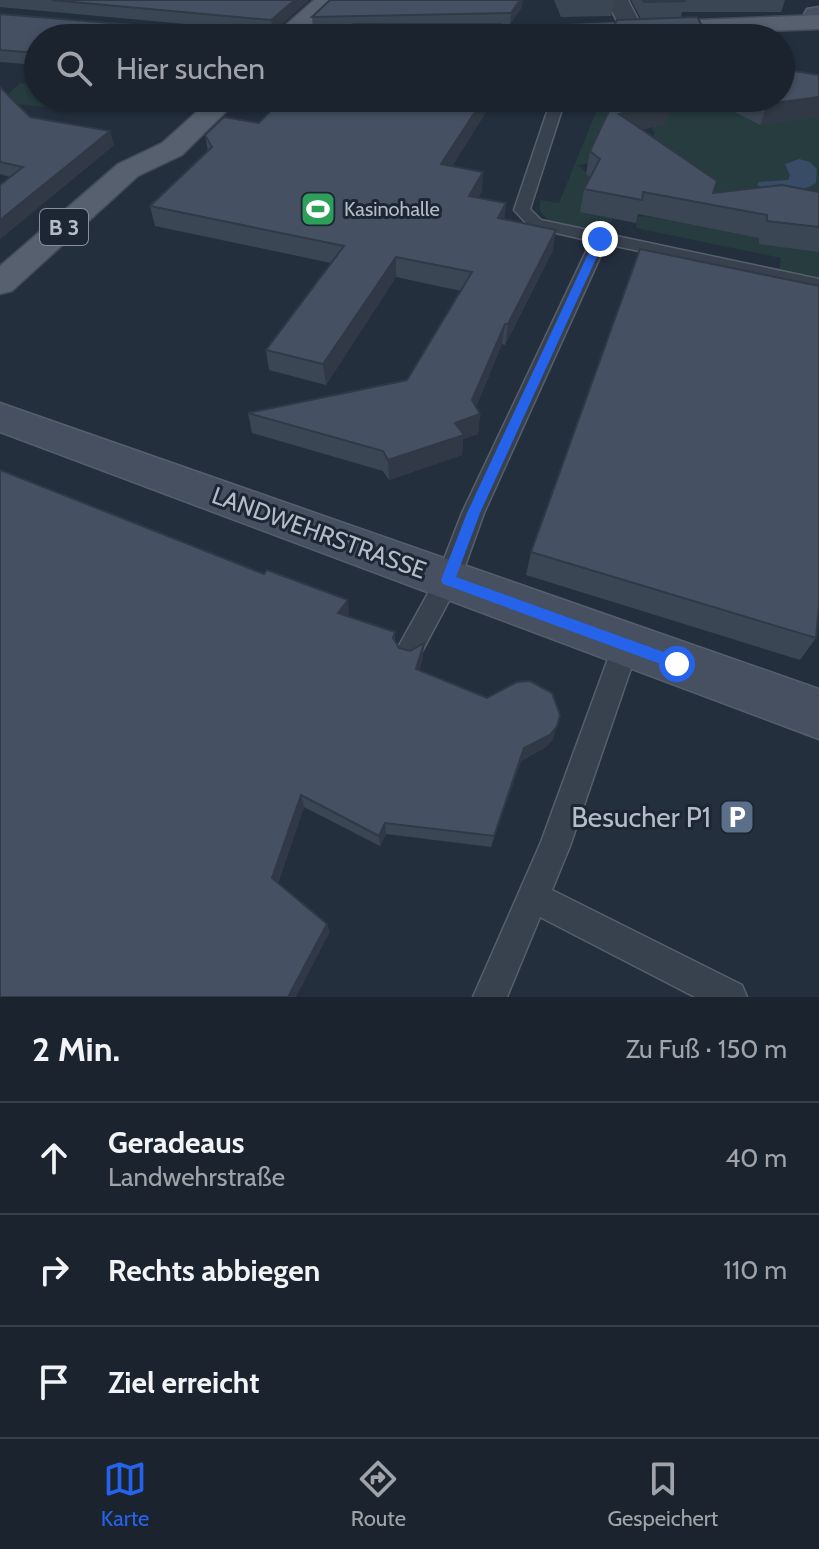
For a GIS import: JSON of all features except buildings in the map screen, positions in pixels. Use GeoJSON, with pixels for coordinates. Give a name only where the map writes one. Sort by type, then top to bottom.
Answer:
{"type":"FeatureCollection","features":[{"type":"Feature","properties":{"kind":"main road"},"geometry":{"type":"LineString","coordinates":[[300,24],[327,0]]}},
{"type":"Feature","properties":{"kind":"main road"},"geometry":{"type":"LineString","coordinates":[[733,24],[818,15]]}},
{"type":"Feature","properties":{"kind":"main road","name":"B 3"},"geometry":{"type":"LineString","coordinates":[[128,170],[144,143],[181,112]]}},
{"type":"Feature","properties":{"kind":"main road","name":"B 3"},"geometry":{"type":"LineString","coordinates":[[0,284],[128,170],[172,149],[212,112]]}},
{"type":"Feature","properties":{"kind":"street"},"geometry":{"type":"LineString","coordinates":[[617,0],[629,24]]}},
{"type":"Feature","properties":{"kind":"street","name":"LANDWEHRSTRASSE"},"geometry":{"type":"LineString","coordinates":[[0,417],[819,714]]}},
{"type":"Feature","properties":{"kind":"lane"},"geometry":{"type":"LineString","coordinates":[[553,112],[522,210],[536,224],[819,284]]}},
{"type":"Feature","properties":{"kind":"lane"},"geometry":{"type":"LineString","coordinates":[[409,651],[448,580],[473,513],[600,239]]}},
{"type":"Feature","properties":{"kind":"lane"},"geometry":{"type":"LineString","coordinates":[[490,997],[535,898],[626,645]]}},
{"type":"Feature","properties":{"kind":"lane"},"geometry":{"type":"LineString","coordinates":[[535,898],[730,997]]}},
{"type":"Feature","properties":{"kind":"green space"},"geometry":{"type":"Polygon","coordinates":[[[20,83],[24,83],[24,105],[0,102],[20,83]]]}},
{"type":"Feature","properties":{"kind":"green space"},"geometry":{"type":"Polygon","coordinates":[[[819,101],[819,217],[759,243],[819,251],[819,282],[779,273],[781,258],[636,228],[637,217],[644,216],[717,229],[645,157],[657,117],[591,163],[578,165],[600,185],[613,218],[603,234],[561,225],[548,220],[540,211],[540,200],[559,203],[596,112],[735,112],[760,125],[810,118],[819,101]]]}},
{"type":"Feature","properties":{"kind":"water"},"geometry":{"type":"Polygon","coordinates":[[[799,159],[810,162],[817,169],[816,183],[787,192],[757,185],[759,182],[788,180],[790,175],[785,164],[799,159]]]}},
{"type":"Feature","properties":{"kind":"place","name":"Kasinohalle"},"geometry":{"type":"Point","coordinates":[318,209]}},
{"type":"Feature","properties":{"kind":"place","name":"Besucher P1"},"geometry":{"type":"Point","coordinates":[737,817]}},
{"type":"Feature","properties":{"kind":"route"},"geometry":{"type":"LineString","coordinates":[[600,239],[473,513],[448,580],[677,664]]}}]}
